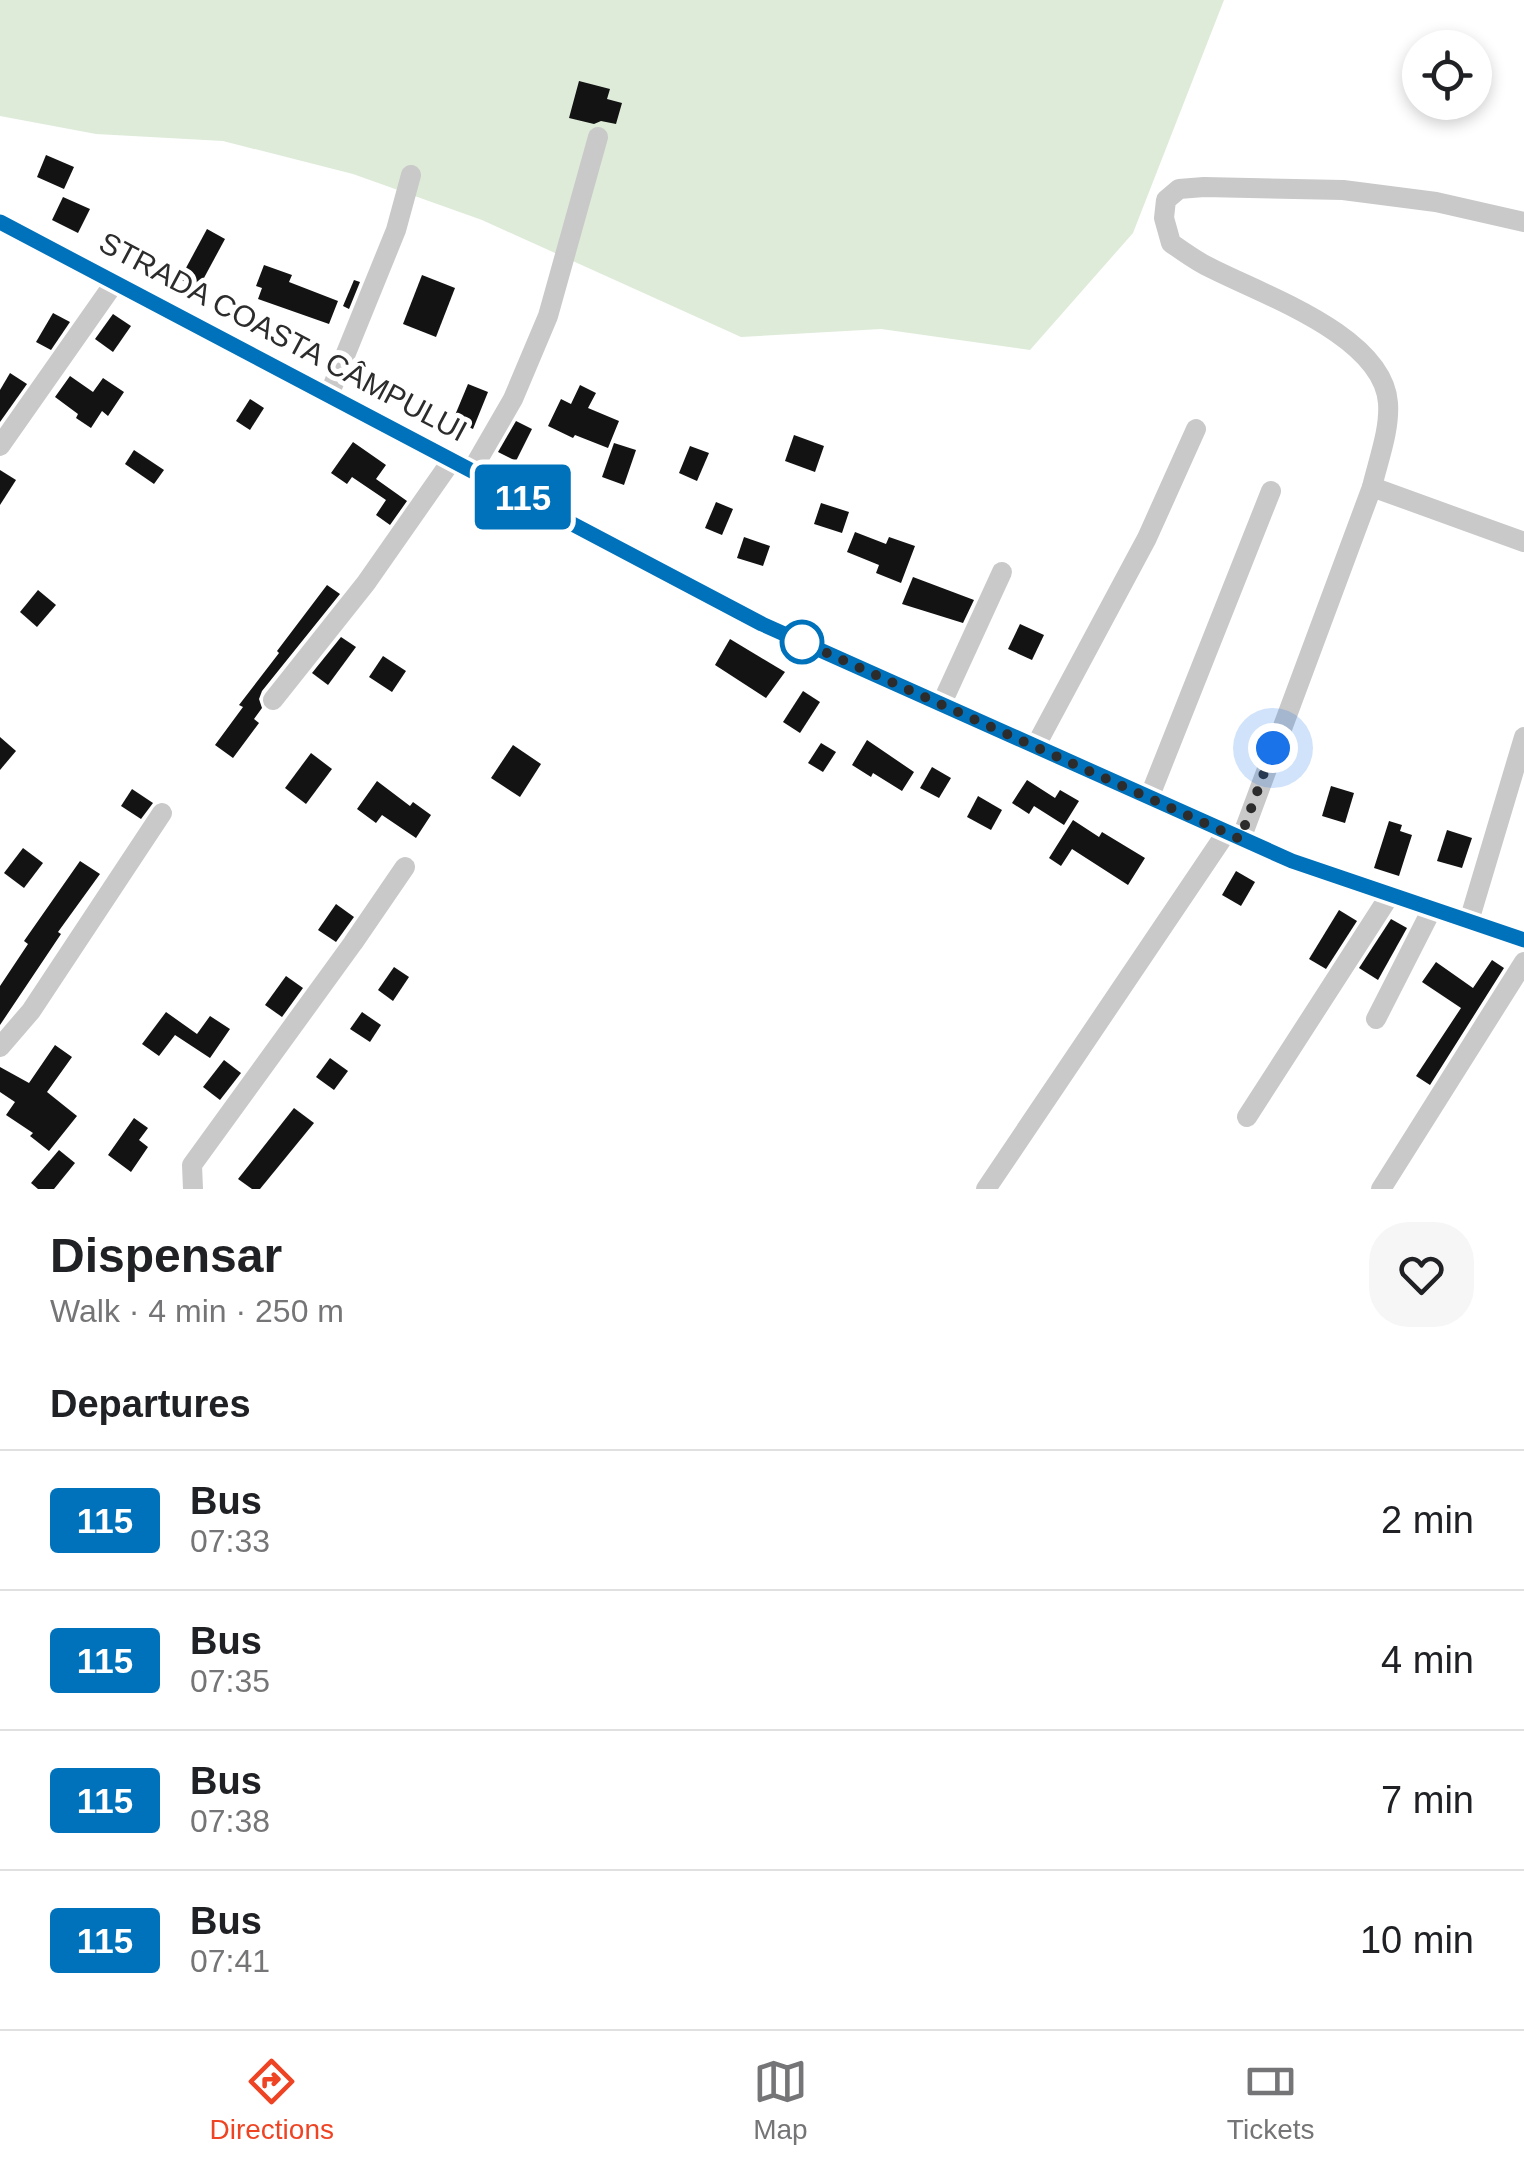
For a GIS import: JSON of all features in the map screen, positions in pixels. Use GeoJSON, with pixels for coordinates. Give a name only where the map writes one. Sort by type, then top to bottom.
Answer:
{"type":"FeatureCollection","features":[{"type":"Feature","properties":{"kind":"street"},"geometry":{"type":"LineString","coordinates":[[472,470],[513,399],[548,316],[598,137]]}},
{"type":"Feature","properties":{"kind":"street"},"geometry":{"type":"LineString","coordinates":[[330,395],[396,230],[411,175]]}},
{"type":"Feature","properties":{"kind":"street"},"geometry":{"type":"LineString","coordinates":[[986,1189],[1233,836],[1372,486],[1383,442],[1388,402],[1379,374],[1350,344],[1304,311],[1204,264],[1170,243],[1164,218],[1166,200],[1179,189],[1204,187],[1343,190],[1436,202],[1524,222]]}},
{"type":"Feature","properties":{"kind":"street","name":"STRADA COASTA CÂMPULUI"},"geometry":{"type":"LineString","coordinates":[[0,222],[762,624],[1292,861],[1524,940]]}},
{"type":"Feature","properties":{"kind":"street"},"geometry":{"type":"LineString","coordinates":[[0,446],[115,282]]}},
{"type":"Feature","properties":{"kind":"street"},"geometry":{"type":"LineString","coordinates":[[1035,747],[1147,538],[1196,429]]}},
{"type":"Feature","properties":{"kind":"street"},"geometry":{"type":"LineString","coordinates":[[273,700],[366,583],[452,460]]}},
{"type":"Feature","properties":{"kind":"street"},"geometry":{"type":"LineString","coordinates":[[1372,486],[1524,542]]}},
{"type":"Feature","properties":{"kind":"street"},"geometry":{"type":"LineString","coordinates":[[1149,798],[1272,491]]}},
{"type":"Feature","properties":{"kind":"street"},"geometry":{"type":"LineString","coordinates":[[941,705],[1002,572]]}},
{"type":"Feature","properties":{"kind":"street"},"geometry":{"type":"LineString","coordinates":[[1469,921],[1524,738]]}},
{"type":"Feature","properties":{"kind":"street"},"geometry":{"type":"LineString","coordinates":[[0,1046],[31,1011],[162,813]]}},
{"type":"Feature","properties":{"kind":"street"},"geometry":{"type":"LineString","coordinates":[[192,1189],[192,1165],[353,944],[404,866]]}},
{"type":"Feature","properties":{"kind":"street"},"geometry":{"type":"LineString","coordinates":[[1247,1117],[1390,895]]}},
{"type":"Feature","properties":{"kind":"street"},"geometry":{"type":"LineString","coordinates":[[1376,1018],[1432,908]]}},
{"type":"Feature","properties":{"kind":"street"},"geometry":{"type":"LineString","coordinates":[[1381,1189],[1524,962]]}},
{"type":"Feature","properties":{"kind":"green space"},"geometry":{"type":"Polygon","coordinates":[[[0,0],[1224,0],[1133,233],[1030,350],[881,329],[741,337],[482,220],[353,174],[223,141],[96,134],[0,116],[0,0]]]}},
{"type":"Feature","properties":{"kind":"building"},"geometry":{"type":"Polygon","coordinates":[[[579,81],[610,89],[607,99],[622,103],[616,124],[569,118],[579,81]]]}},
{"type":"Feature","properties":{"kind":"building"},"geometry":{"type":"Polygon","coordinates":[[[46,155],[74,167],[64,189],[37,177],[46,155]]]}},
{"type":"Feature","properties":{"kind":"building"},"geometry":{"type":"Polygon","coordinates":[[[63,197],[90,209],[78,233],[52,220],[63,197]]]}},
{"type":"Feature","properties":{"kind":"building"},"geometry":{"type":"Polygon","coordinates":[[[207,229],[225,239],[198,289],[180,279],[207,229]]]}},
{"type":"Feature","properties":{"kind":"building"},"geometry":{"type":"Polygon","coordinates":[[[264,265],[292,275],[289,282],[338,301],[329,324],[258,299],[262,288],[256,286],[264,265]]]}},
{"type":"Feature","properties":{"kind":"building"},"geometry":{"type":"Polygon","coordinates":[[[422,275],[455,288],[436,337],[403,324],[422,275]]]}},
{"type":"Feature","properties":{"kind":"building"},"geometry":{"type":"Polygon","coordinates":[[[354,280],[360,282],[349,309],[343,306],[354,280]]]}},
{"type":"Feature","properties":{"kind":"building"},"geometry":{"type":"Polygon","coordinates":[[[53,313],[70,322],[51,350],[36,342],[53,313]]]}},
{"type":"Feature","properties":{"kind":"building"},"geometry":{"type":"Polygon","coordinates":[[[113,314],[131,326],[113,352],[95,339],[113,314]]]}},
{"type":"Feature","properties":{"kind":"building"},"geometry":{"type":"Polygon","coordinates":[[[10,373],[27,384],[0,422],[0,390],[10,373]]]}},
{"type":"Feature","properties":{"kind":"building"},"geometry":{"type":"Polygon","coordinates":[[[70,376],[93,392],[103,378],[124,392],[108,416],[102,411],[91,428],[55,397],[70,376]]]}},
{"type":"Feature","properties":{"kind":"building"},"geometry":{"type":"Polygon","coordinates":[[[468,384],[488,392],[473,429],[453,420],[468,384]]]}},
{"type":"Feature","properties":{"kind":"building"},"geometry":{"type":"Polygon","coordinates":[[[580,385],[596,393],[588,408],[619,421],[608,448],[548,426],[561,399],[571,404],[580,385]]]}},
{"type":"Feature","properties":{"kind":"building"},"geometry":{"type":"Polygon","coordinates":[[[250,399],[264,408],[250,430],[236,421],[250,399]]]}},
{"type":"Feature","properties":{"kind":"building"},"geometry":{"type":"Polygon","coordinates":[[[516,421],[532,429],[516,461],[498,452],[516,421]]]}},
{"type":"Feature","properties":{"kind":"building"},"geometry":{"type":"Polygon","coordinates":[[[794,435],[824,446],[815,472],[785,461],[794,435]]]}},
{"type":"Feature","properties":{"kind":"building"},"geometry":{"type":"Polygon","coordinates":[[[353,442],[386,465],[376,479],[407,501],[390,525],[376,515],[386,500],[352,477],[347,484],[331,473],[353,442]]]}},
{"type":"Feature","properties":{"kind":"building"},"geometry":{"type":"Polygon","coordinates":[[[614,443],[636,450],[624,485],[602,477],[614,443]]]}},
{"type":"Feature","properties":{"kind":"building"},"geometry":{"type":"Polygon","coordinates":[[[690,446],[709,453],[697,481],[679,473],[690,446]]]}},
{"type":"Feature","properties":{"kind":"building"},"geometry":{"type":"Polygon","coordinates":[[[134,450],[164,470],[154,484],[125,464],[134,450]]]}},
{"type":"Feature","properties":{"kind":"building"},"geometry":{"type":"Polygon","coordinates":[[[0,470],[16,480],[0,505],[0,470]]]}},
{"type":"Feature","properties":{"kind":"building"},"geometry":{"type":"Polygon","coordinates":[[[716,502],[733,509],[722,535],[705,528],[716,502]]]}},
{"type":"Feature","properties":{"kind":"building"},"geometry":{"type":"Polygon","coordinates":[[[821,503],[849,512],[842,533],[814,524],[821,503]]]}},
{"type":"Feature","properties":{"kind":"building"},"geometry":{"type":"Polygon","coordinates":[[[855,532],[886,544],[889,537],[915,546],[901,583],[876,573],[879,565],[847,552],[855,532]]]}},
{"type":"Feature","properties":{"kind":"building"},"geometry":{"type":"Polygon","coordinates":[[[744,537],[770,546],[763,566],[737,558],[744,537]]]}},
{"type":"Feature","properties":{"kind":"building"},"geometry":{"type":"Polygon","coordinates":[[[913,577],[974,600],[963,623],[902,604],[913,577]]]}},
{"type":"Feature","properties":{"kind":"building"},"geometry":{"type":"Polygon","coordinates":[[[327,585],[340,594],[262,691],[262,708],[254,719],[259,723],[233,758],[215,745],[243,707],[239,705],[327,585]]]}},
{"type":"Feature","properties":{"kind":"building"},"geometry":{"type":"Polygon","coordinates":[[[38,590],[56,605],[37,627],[20,612],[38,590]]]}},
{"type":"Feature","properties":{"kind":"building"},"geometry":{"type":"Polygon","coordinates":[[[1020,624],[1044,635],[1032,660],[1008,649],[1020,624]]]}},
{"type":"Feature","properties":{"kind":"building"},"geometry":{"type":"Polygon","coordinates":[[[341,637],[356,647],[328,685],[312,673],[341,637]]]}},
{"type":"Feature","properties":{"kind":"building"},"geometry":{"type":"Polygon","coordinates":[[[730,639],[785,672],[766,698],[715,665],[730,639]]]}},
{"type":"Feature","properties":{"kind":"building"},"geometry":{"type":"Polygon","coordinates":[[[383,656],[406,671],[392,692],[369,677],[383,656]]]}},
{"type":"Feature","properties":{"kind":"building"},"geometry":{"type":"Polygon","coordinates":[[[803,691],[820,702],[800,733],[783,722],[803,691]]]}},
{"type":"Feature","properties":{"kind":"building"},"geometry":{"type":"Polygon","coordinates":[[[0,737],[16,751],[0,770],[0,737]]]}},
{"type":"Feature","properties":{"kind":"building"},"geometry":{"type":"Polygon","coordinates":[[[867,740],[914,772],[902,791],[852,765],[867,740]]]}},
{"type":"Feature","properties":{"kind":"building"},"geometry":{"type":"Polygon","coordinates":[[[821,743],[836,752],[823,772],[808,763],[821,743]]]}},
{"type":"Feature","properties":{"kind":"building"},"geometry":{"type":"Polygon","coordinates":[[[513,745],[541,764],[520,797],[491,778],[513,745]]]}},
{"type":"Feature","properties":{"kind":"building"},"geometry":{"type":"Polygon","coordinates":[[[311,753],[332,769],[306,804],[285,788],[311,753]]]}},
{"type":"Feature","properties":{"kind":"building"},"geometry":{"type":"Polygon","coordinates":[[[932,767],[951,778],[939,798],[920,788],[932,767]]]}},
{"type":"Feature","properties":{"kind":"building"},"geometry":{"type":"Polygon","coordinates":[[[1027,780],[1055,798],[1060,790],[1079,801],[1064,825],[1034,806],[1029,814],[1012,803],[1027,780]]]}},
{"type":"Feature","properties":{"kind":"building"},"geometry":{"type":"Polygon","coordinates":[[[377,781],[410,806],[413,802],[431,815],[416,838],[382,815],[376,823],[357,809],[377,781]]]}},
{"type":"Feature","properties":{"kind":"building"},"geometry":{"type":"Polygon","coordinates":[[[1331,786],[1354,793],[1345,823],[1322,816],[1331,786]]]}},
{"type":"Feature","properties":{"kind":"building"},"geometry":{"type":"Polygon","coordinates":[[[132,789],[153,803],[141,819],[121,806],[132,789]]]}},
{"type":"Feature","properties":{"kind":"building"},"geometry":{"type":"Polygon","coordinates":[[[978,796],[1002,810],[991,830],[967,817],[978,796]]]}},
{"type":"Feature","properties":{"kind":"building"},"geometry":{"type":"Polygon","coordinates":[[[1073,820],[1145,858],[1128,885],[1072,849],[1061,866],[1049,858],[1073,820]]]}},
{"type":"Feature","properties":{"kind":"building"},"geometry":{"type":"Polygon","coordinates":[[[1389,821],[1402,825],[1400,831],[1412,835],[1399,876],[1374,868],[1389,821]]]}},
{"type":"Feature","properties":{"kind":"building"},"geometry":{"type":"Polygon","coordinates":[[[1447,830],[1472,838],[1462,868],[1437,861],[1447,830]]]}},
{"type":"Feature","properties":{"kind":"building"},"geometry":{"type":"Polygon","coordinates":[[[23,848],[43,863],[24,888],[4,873],[23,848]]]}},
{"type":"Feature","properties":{"kind":"building"},"geometry":{"type":"Polygon","coordinates":[[[80,861],[100,874],[0,1025],[0,986],[28,944],[24,941],[80,861]]]}},
{"type":"Feature","properties":{"kind":"building"},"geometry":{"type":"Polygon","coordinates":[[[1236,871],[1255,882],[1241,906],[1222,895],[1236,871]]]}},
{"type":"Feature","properties":{"kind":"building"},"geometry":{"type":"Polygon","coordinates":[[[336,904],[354,917],[336,942],[318,930],[336,904]]]}},
{"type":"Feature","properties":{"kind":"building"},"geometry":{"type":"Polygon","coordinates":[[[1339,910],[1357,921],[1326,969],[1309,959],[1339,910]]]}},
{"type":"Feature","properties":{"kind":"building"},"geometry":{"type":"Polygon","coordinates":[[[1391,919],[1407,928],[1378,980],[1359,968],[1391,919]]]}},
{"type":"Feature","properties":{"kind":"building"},"geometry":{"type":"Polygon","coordinates":[[[1492,960],[1504,968],[1430,1085],[1416,1076],[1461,1008],[1422,982],[1436,962],[1473,988],[1492,960]]]}},
{"type":"Feature","properties":{"kind":"building"},"geometry":{"type":"Polygon","coordinates":[[[394,967],[409,977],[393,1001],[378,990],[394,967]]]}},
{"type":"Feature","properties":{"kind":"building"},"geometry":{"type":"Polygon","coordinates":[[[286,976],[303,988],[282,1017],[265,1005],[286,976]]]}},
{"type":"Feature","properties":{"kind":"building"},"geometry":{"type":"Polygon","coordinates":[[[166,1012],[197,1034],[210,1016],[230,1029],[210,1058],[175,1035],[159,1056],[142,1044],[166,1012]]]}},
{"type":"Feature","properties":{"kind":"building"},"geometry":{"type":"Polygon","coordinates":[[[362,1012],[381,1025],[370,1042],[350,1029],[362,1012]]]}},
{"type":"Feature","properties":{"kind":"building"},"geometry":{"type":"Polygon","coordinates":[[[55,1045],[72,1057],[47,1092],[77,1116],[49,1151],[30,1136],[33,1133],[6,1115],[15,1102],[0,1092],[0,1067],[29,1083],[55,1045]]]}},
{"type":"Feature","properties":{"kind":"building"},"geometry":{"type":"Polygon","coordinates":[[[330,1058],[348,1071],[334,1090],[316,1077],[330,1058]]]}},
{"type":"Feature","properties":{"kind":"building"},"geometry":{"type":"Polygon","coordinates":[[[224,1060],[241,1073],[220,1100],[203,1087],[224,1060]]]}},
{"type":"Feature","properties":{"kind":"building"},"geometry":{"type":"Polygon","coordinates":[[[294,1108],[314,1123],[260,1189],[252,1189],[238,1179],[294,1108]]]}},
{"type":"Feature","properties":{"kind":"building"},"geometry":{"type":"Polygon","coordinates":[[[134,1118],[148,1128],[139,1140],[148,1147],[131,1172],[108,1155],[134,1118]]]}},
{"type":"Feature","properties":{"kind":"building"},"geometry":{"type":"Polygon","coordinates":[[[59,1150],[75,1163],[54,1189],[38,1189],[31,1183],[59,1150]]]}},
{"type":"Feature","properties":{"kind":"bus line","name":"115"},"geometry":{"type":"LineString","coordinates":[[0,222],[762,624],[1292,861],[1524,940]]}},
{"type":"Feature","properties":{"kind":"route"},"geometry":{"type":"LineString","coordinates":[[802,642],[798,640],[1240,839],[1273,748]]}}]}
